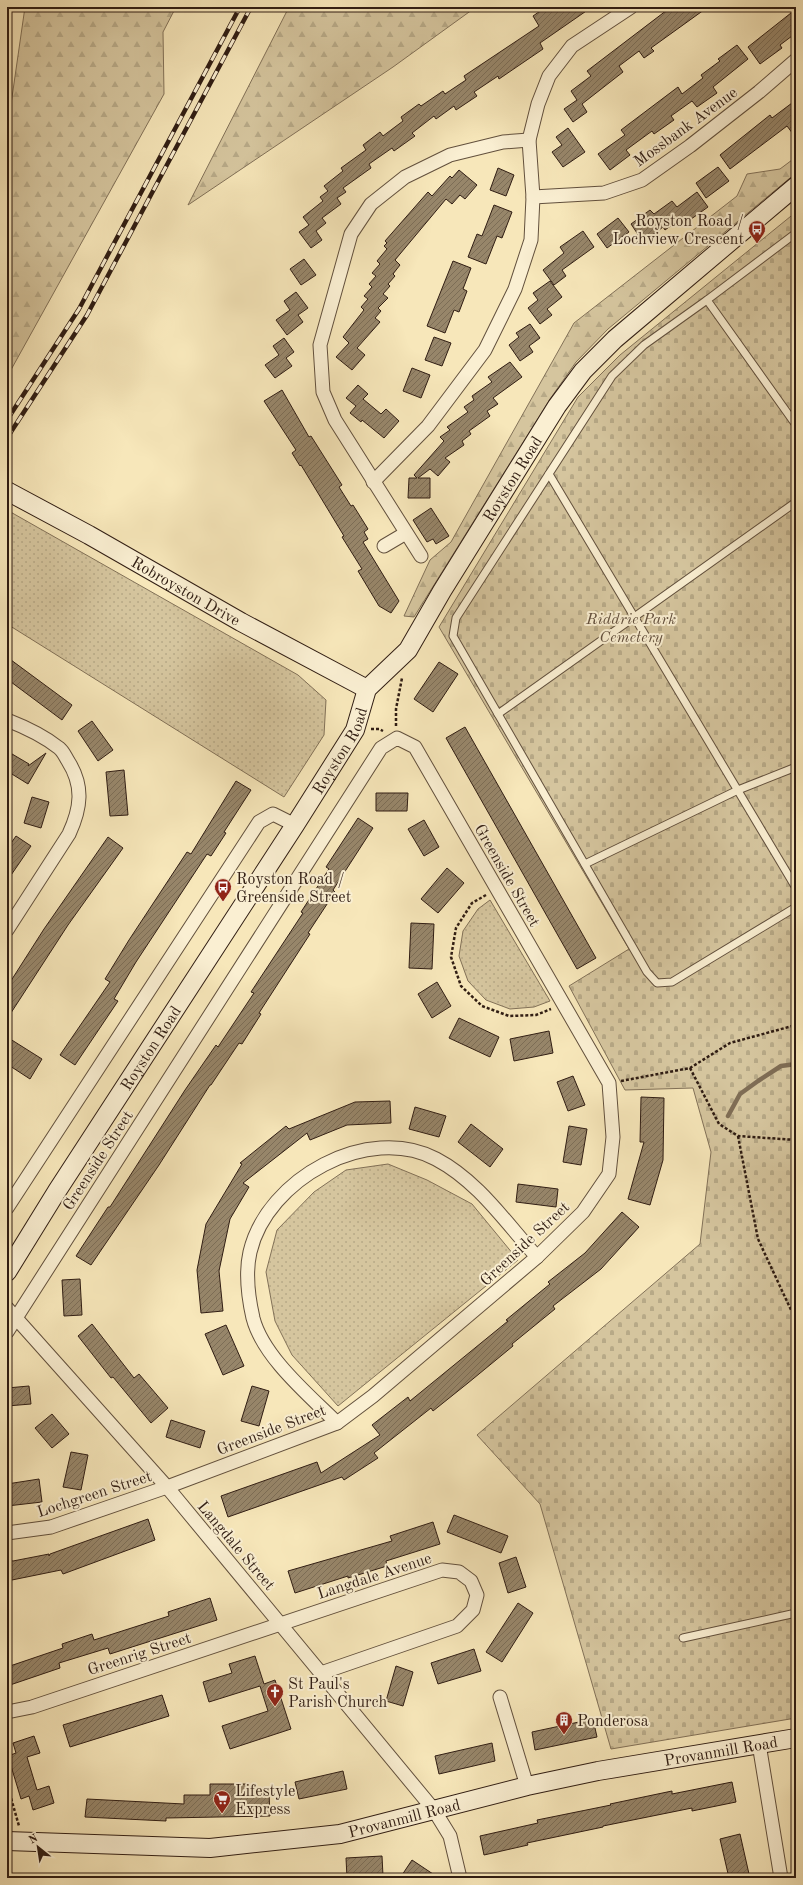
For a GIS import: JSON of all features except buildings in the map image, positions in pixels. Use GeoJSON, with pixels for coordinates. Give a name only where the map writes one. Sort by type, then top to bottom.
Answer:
{"type":"FeatureCollection","features":[{"type":"Feature","properties":{"kind":"main road","name":"Royston Road"},"geometry":{"type":"LineString","coordinates":[[7,1272],[57,1191],[295,826],[354,730],[367,689],[408,650],[442,591],[557,406],[583,371],[615,339],[796,186]]}},
{"type":"Feature","properties":{"kind":"main road","name":"Robroyston Drive"},"geometry":{"type":"LineString","coordinates":[[7,491],[89,535],[241,622],[367,689]]}},
{"type":"Feature","properties":{"kind":"main road","name":"Provanmill Road"},"geometry":{"type":"LineString","coordinates":[[15,1841],[210,1848],[340,1834],[527,1786],[598,1771],[796,1738]]}},
{"type":"Feature","properties":{"kind":"street"},"geometry":{"type":"LineString","coordinates":[[372,482],[428,426],[485,350],[515,289],[531,240],[533,197],[529,140],[538,104],[549,76],[572,46],[631,7]]}},
{"type":"Feature","properties":{"kind":"street","name":"Mossbank Avenue"},"geometry":{"type":"LineString","coordinates":[[533,197],[604,193],[642,180],[690,146],[759,92],[796,60]]}},
{"type":"Feature","properties":{"kind":"street"},"geometry":{"type":"LineString","coordinates":[[421,556],[372,482],[335,420],[324,392],[320,346],[351,234],[371,204],[405,177],[450,155],[503,142],[529,140]]}},
{"type":"Feature","properties":{"kind":"street"},"geometry":{"type":"LineString","coordinates":[[384,546],[406,533]]}},
{"type":"Feature","properties":{"kind":"street"},"geometry":{"type":"LineString","coordinates":[[7,720],[26,728],[60,749],[73,768],[80,800],[77,817],[69,834],[7,930]]}},
{"type":"Feature","properties":{"kind":"street","name":"Greenside Street"},"geometry":{"type":"LineString","coordinates":[[16,1319],[381,748],[397,738],[415,747],[608,1083],[613,1137],[609,1174],[583,1212],[537,1257],[373,1396],[336,1423],[167,1487]]}},
{"type":"Feature","properties":{"kind":"street","name":"Royston Road"},"geometry":{"type":"LineString","coordinates":[[7,1208],[260,822],[273,814],[295,826]]}},
{"type":"Feature","properties":{"kind":"street"},"geometry":{"type":"LineString","coordinates":[[336,1423],[279,1365],[265,1344],[254,1319],[250,1300],[247,1280],[250,1252],[263,1221],[273,1205],[293,1184],[318,1167],[357,1151],[388,1148],[418,1151],[436,1159],[461,1174],[537,1257]]}},
{"type":"Feature","properties":{"kind":"street","name":"Langdale Street"},"geometry":{"type":"LineString","coordinates":[[7,1308],[167,1487],[434,1810],[450,1836],[460,1878]]}},
{"type":"Feature","properties":{"kind":"street"},"geometry":{"type":"LineString","coordinates":[[7,1332],[16,1319]]}},
{"type":"Feature","properties":{"kind":"street","name":"Lochgreen Street"},"geometry":{"type":"LineString","coordinates":[[7,1533],[51,1527],[167,1487]]}},
{"type":"Feature","properties":{"kind":"street","name":"Langdale Avenue"},"geometry":{"type":"LineString","coordinates":[[281,1624],[442,1570],[459,1572],[471,1581],[477,1595],[473,1610],[457,1626],[321,1673]]}},
{"type":"Feature","properties":{"kind":"street","name":"Greenrig Street"},"geometry":{"type":"LineString","coordinates":[[7,1712],[32,1707],[281,1624]]}},
{"type":"Feature","properties":{"kind":"street"},"geometry":{"type":"LineString","coordinates":[[500,1697],[527,1786]]}},
{"type":"Feature","properties":{"kind":"street"},"geometry":{"type":"LineString","coordinates":[[759,1744],[781,1878]]}},
{"type":"Feature","properties":{"kind":"lane"},"geometry":{"type":"LineString","coordinates":[[796,233],[644,345],[612,376],[456,618],[453,636],[647,972],[657,983],[672,982],[796,907]]}},
{"type":"Feature","properties":{"kind":"lane"},"geometry":{"type":"LineString","coordinates":[[707,300],[796,425]]}},
{"type":"Feature","properties":{"kind":"lane"},"geometry":{"type":"LineString","coordinates":[[549,474],[796,888]]}},
{"type":"Feature","properties":{"kind":"lane"},"geometry":{"type":"LineString","coordinates":[[498,714],[796,502]]}},
{"type":"Feature","properties":{"kind":"lane"},"geometry":{"type":"LineString","coordinates":[[585,864],[738,790],[796,767]]}},
{"type":"Feature","properties":{"kind":"lane"},"geometry":{"type":"LineString","coordinates":[[682,1638],[796,1613]]}},
{"type":"Feature","properties":{"kind":"path"},"geometry":{"type":"LineString","coordinates":[[354,730],[379,729],[397,738],[396,709],[408,650]]}},
{"type":"Feature","properties":{"kind":"path"},"geometry":{"type":"LineString","coordinates":[[497,888],[472,903],[456,928],[451,957],[461,986],[482,1006],[509,1016],[536,1015],[563,1005]]}},
{"type":"Feature","properties":{"kind":"path"},"geometry":{"type":"LineString","coordinates":[[608,1083],[690,1068],[730,1043],[796,1025]]}},
{"type":"Feature","properties":{"kind":"path"},"geometry":{"type":"LineString","coordinates":[[690,1068],[719,1124],[738,1136],[796,1140]]}},
{"type":"Feature","properties":{"kind":"path"},"geometry":{"type":"LineString","coordinates":[[738,1136],[758,1239],[791,1310],[796,1314]]}},
{"type":"Feature","properties":{"kind":"path"},"geometry":{"type":"LineString","coordinates":[[7,1784],[15,1841]]}},
{"type":"Feature","properties":{"kind":"green space"},"geometry":{"type":"Polygon","coordinates":[[[25,7],[176,7],[163,32],[164,94],[7,377],[7,132],[25,7]]]}},
{"type":"Feature","properties":{"kind":"green space"},"geometry":{"type":"Polygon","coordinates":[[[289,7],[476,7],[393,67],[188,205],[289,7]]]}},
{"type":"Feature","properties":{"kind":"green space"},"geometry":{"type":"Polygon","coordinates":[[[796,157],[796,173],[608,329],[576,362],[550,399],[414,617],[404,616],[430,560],[451,542],[574,323],[737,196],[747,174],[780,169],[796,157]]]}},
{"type":"Feature","properties":{"kind":"green space","name":"Riddrie Park Cemetery"},"geometry":{"type":"Polygon","coordinates":[[[796,212],[796,1718],[611,1749],[540,1504],[477,1435],[700,1244],[711,1152],[693,1088],[625,1090],[569,986],[629,949],[439,627],[578,397],[620,355],[796,212]]]}},
{"type":"Feature","properties":{"kind":"green space"},"geometry":{"type":"Polygon","coordinates":[[[7,510],[298,675],[326,700],[324,735],[284,797],[7,624],[7,510]]]}},
{"type":"Feature","properties":{"kind":"green space"},"geometry":{"type":"Polygon","coordinates":[[[490,900],[550,1001],[534,1007],[510,1009],[486,1000],[468,981],[459,956],[463,931],[478,909],[490,900]]]}},
{"type":"Feature","properties":{"kind":"green space"},"geometry":{"type":"Polygon","coordinates":[[[388,1164],[427,1180],[472,1204],[518,1260],[338,1406],[292,1355],[275,1321],[266,1272],[277,1230],[314,1192],[346,1170],[388,1164]]]}},
{"type":"Feature","properties":{"kind":"waterway"},"geometry":{"type":"LineString","coordinates":[[728,1116],[740,1094],[781,1066],[796,1064]]}},
{"type":"Feature","properties":{"kind":"railway"},"geometry":{"type":"LineString","coordinates":[[7,420],[79,309],[240,7]]}},
{"type":"Feature","properties":{"kind":"railway"},"geometry":{"type":"LineString","coordinates":[[7,438],[87,315],[251,7]]}},
{"type":"Feature","properties":{"kind":"place","name":"Royston Road / Lochview Crescent"},"geometry":{"type":"Point","coordinates":[757,244]}},
{"type":"Feature","properties":{"kind":"place","name":"Royston Road / Greenside Street"},"geometry":{"type":"Point","coordinates":[223,902]}},
{"type":"Feature","properties":{"kind":"place","name":"St Paul's Parish Church"},"geometry":{"type":"Point","coordinates":[275,1707]}},
{"type":"Feature","properties":{"kind":"place","name":"Ponderosa"},"geometry":{"type":"Point","coordinates":[564,1735]}},
{"type":"Feature","properties":{"kind":"place","name":"Lifestyle Express"},"geometry":{"type":"Point","coordinates":[222,1814]}}]}
